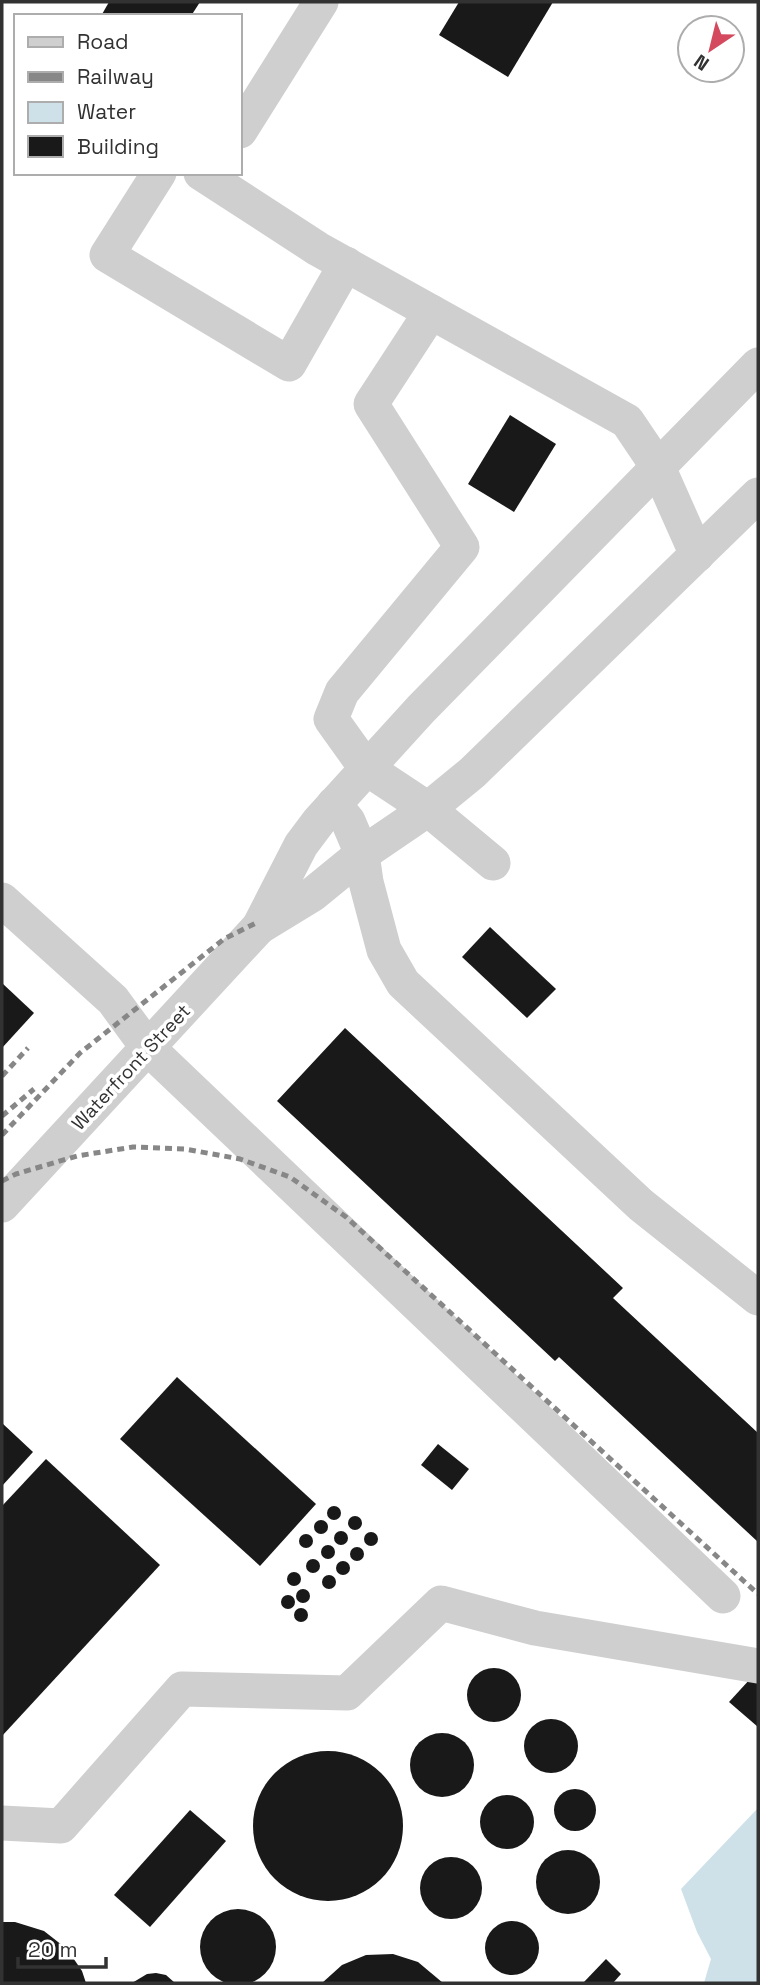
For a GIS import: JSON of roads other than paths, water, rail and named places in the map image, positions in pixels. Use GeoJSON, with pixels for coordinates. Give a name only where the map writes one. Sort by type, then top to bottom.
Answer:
{"type":"FeatureCollection","features":[{"type":"Feature","properties":{"kind":"street"},"geometry":{"type":"LineString","coordinates":[[242,128],[321,2]]}},
{"type":"Feature","properties":{"kind":"street"},"geometry":{"type":"LineString","coordinates":[[158,175],[107,255],[289,364],[346,264]]}},
{"type":"Feature","properties":{"kind":"street"},"geometry":{"type":"LineString","coordinates":[[208,175],[318,249],[627,421],[658,467],[696,555]]}},
{"type":"Feature","properties":{"kind":"street"},"geometry":{"type":"LineString","coordinates":[[431,312],[371,404],[462,547],[342,692],[331,719],[366,768],[428,809],[493,863]]}},
{"type":"Feature","properties":{"kind":"street"},"geometry":{"type":"LineString","coordinates":[[258,927],[300,845],[366,768],[758,365]]}},
{"type":"Feature","properties":{"kind":"street"},"geometry":{"type":"LineString","coordinates":[[258,927],[313,894],[362,854],[428,809],[472,773],[758,495]]}},
{"type":"Feature","properties":{"kind":"street"},"geometry":{"type":"LineString","coordinates":[[334,804],[348,821],[362,854],[366,881],[384,950],[403,983],[641,1205],[758,1298]]}},
{"type":"Feature","properties":{"kind":"street"},"geometry":{"type":"LineString","coordinates":[[2,900],[113,1000],[148,1048],[723,1596]]}},
{"type":"Feature","properties":{"kind":"street","name":"Waterfront Street"},"geometry":{"type":"LineString","coordinates":[[2,1205],[258,927]]}},
{"type":"Feature","properties":{"kind":"street"},"geometry":{"type":"LineString","coordinates":[[2,1824],[61,1826],[182,1689],[347,1693],[441,1603],[535,1628],[758,1666]]}},
{"type":"Feature","properties":{"kind":"water"},"geometry":{"type":"Polygon","coordinates":[[[758,1808],[758,1983],[704,1983],[711,1959],[697,1932],[681,1889],[758,1808]]]}},
{"type":"Feature","properties":{"kind":"railway"},"geometry":{"type":"LineString","coordinates":[[2,1135],[80,1053],[224,939],[256,923]]}},
{"type":"Feature","properties":{"kind":"railway"},"geometry":{"type":"LineString","coordinates":[[2,1076],[28,1048]]}},
{"type":"Feature","properties":{"kind":"railway"},"geometry":{"type":"LineString","coordinates":[[2,1116],[34,1089]]}},
{"type":"Feature","properties":{"kind":"railway"},"geometry":{"type":"LineString","coordinates":[[2,1181],[16,1174],[77,1156],[133,1147],[185,1149],[240,1159],[290,1177],[346,1217],[758,1594]]}}]}
